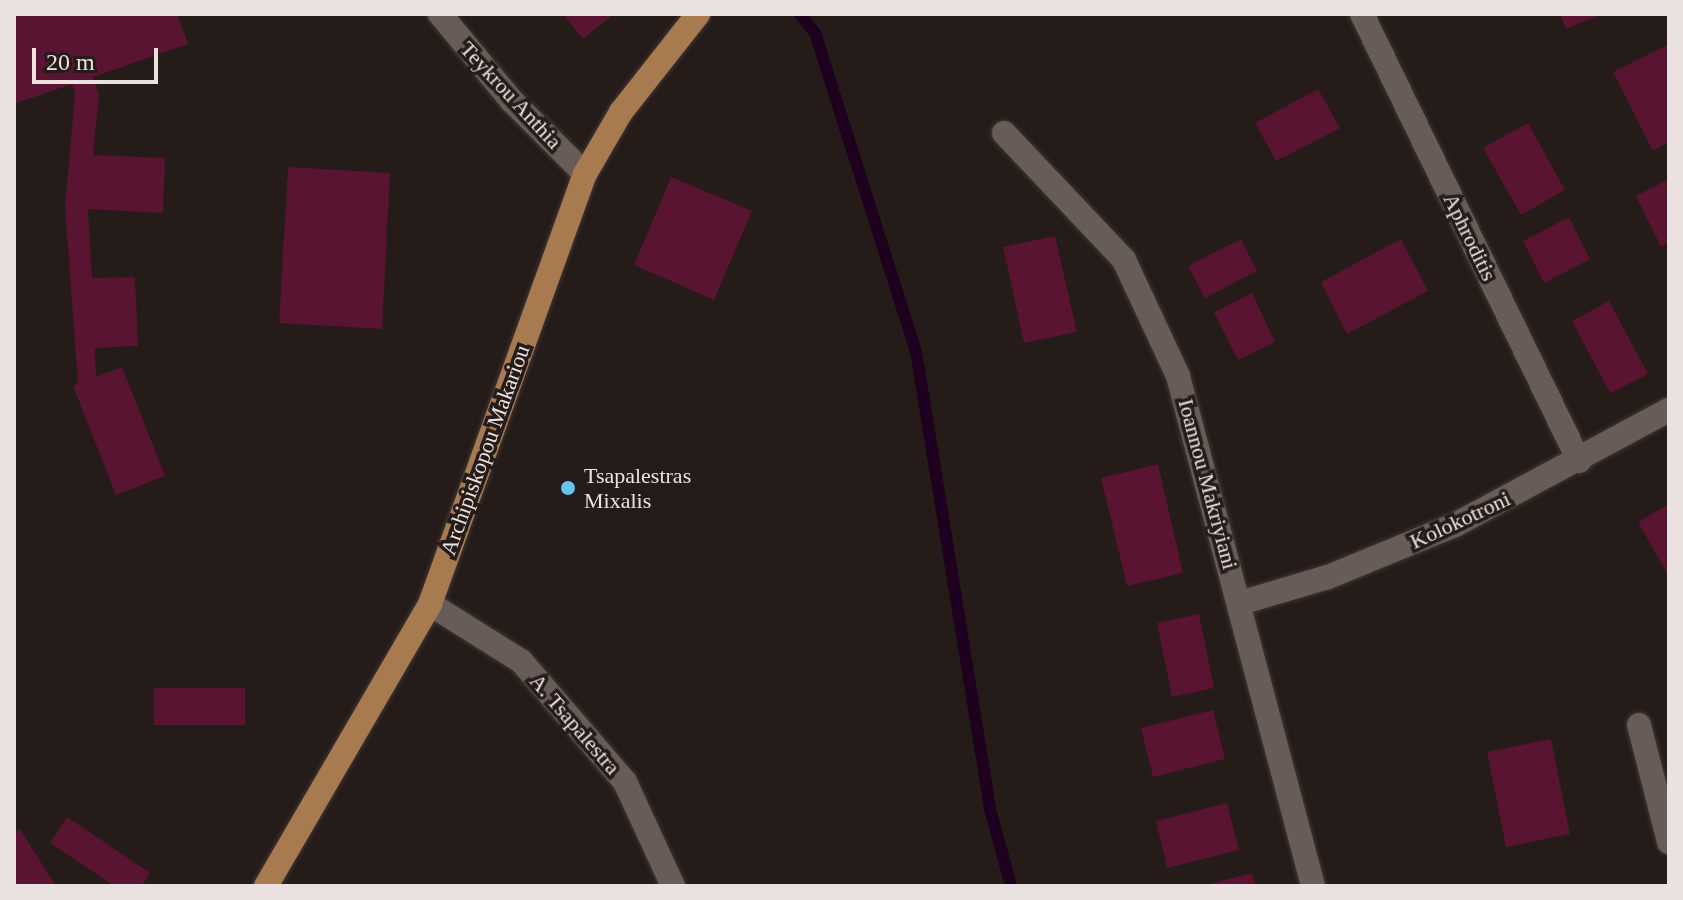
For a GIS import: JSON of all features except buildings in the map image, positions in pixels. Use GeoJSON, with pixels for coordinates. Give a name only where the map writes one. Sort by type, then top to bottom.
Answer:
{"type":"FeatureCollection","features":[{"type":"Feature","properties":{"kind":"main road","name":"Archipiskopou Makariou"},"geometry":{"type":"LineString","coordinates":[[266,886],[430,604],[585,174],[621,112],[698,14]]}},
{"type":"Feature","properties":{"kind":"street","name":"Teykrou Anthia"},"geometry":{"type":"LineString","coordinates":[[440,14],[512,101],[585,174]]}},
{"type":"Feature","properties":{"kind":"street","name":"Aphroditis"},"geometry":{"type":"LineString","coordinates":[[1362,14],[1579,461]]}},
{"type":"Feature","properties":{"kind":"street","name":"Ioannou Makriyiani"},"geometry":{"type":"LineString","coordinates":[[1004,133],[1124,260],[1178,376],[1313,886]]}},
{"type":"Feature","properties":{"kind":"street","name":"Kolokotroni"},"geometry":{"type":"LineString","coordinates":[[1240,603],[1386,554],[1579,461],[1669,410]]}},
{"type":"Feature","properties":{"kind":"street","name":"A. Tsapalestra"},"geometry":{"type":"LineString","coordinates":[[430,604],[521,661],[625,782],[673,886]]}},
{"type":"Feature","properties":{"kind":"street"},"geometry":{"type":"LineString","coordinates":[[1639,725],[1669,842]]}},
{"type":"Feature","properties":{"kind":"waterway"},"geometry":{"type":"LineString","coordinates":[[800,14],[815,33],[916,351],[990,809],[1011,886]]}},
{"type":"Feature","properties":{"kind":"place","name":"Tsapalestras Mixalis"},"geometry":{"type":"Point","coordinates":[568,488]}}]}
